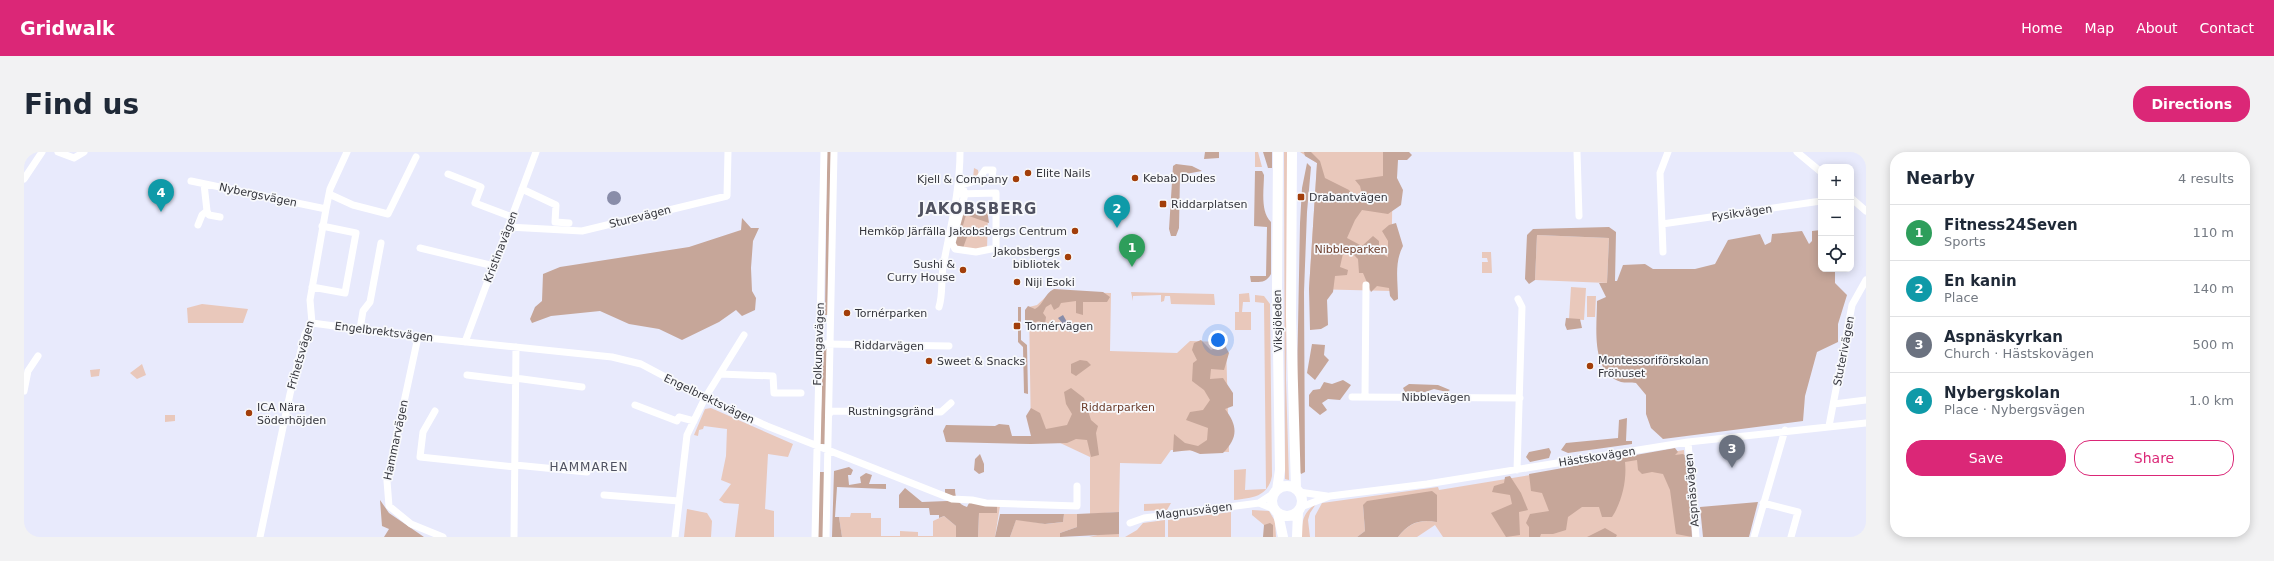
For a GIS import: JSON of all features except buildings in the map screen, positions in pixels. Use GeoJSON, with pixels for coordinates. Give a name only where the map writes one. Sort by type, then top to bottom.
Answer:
{"type":"FeatureCollection","features":[{"type":"Feature","properties":{"kind":"main road","name":"Viksjöleden"},"geometry":{"type":"LineString","coordinates":[[1276,492],[1280,470],[1278,154]]}},
{"type":"Feature","properties":{"kind":"main road","name":"Viksjöleden"},"geometry":{"type":"LineString","coordinates":[[1292,154],[1292,332],[1297,490]]}},
{"type":"Feature","properties":{"kind":"main road"},"geometry":{"type":"LineString","coordinates":[[1283,537],[1276,511],[1272,504],[1276,492],[1288,486],[1297,490],[1302,502],[1299,510],[1297,537]]}},
{"type":"Feature","properties":{"kind":"main road"},"geometry":{"type":"LineString","coordinates":[[1276,511],[1290,516],[1299,510]]}},
{"type":"Feature","properties":{"kind":"street"},"geometry":{"type":"LineString","coordinates":[[24,179],[42,152]]}},
{"type":"Feature","properties":{"kind":"street"},"geometry":{"type":"LineString","coordinates":[[58,152],[74,158],[84,152]]}},
{"type":"Feature","properties":{"kind":"street","name":"Frihetsvägen"},"geometry":{"type":"LineString","coordinates":[[260,537],[290,394],[305,334],[312,323],[310,300],[322,226],[329,194],[347,152]]}},
{"type":"Feature","properties":{"kind":"street","name":"Kristinavägen"},"geometry":{"type":"LineString","coordinates":[[465,342],[536,152]]}},
{"type":"Feature","properties":{"kind":"street","name":"Sturevägen"},"geometry":{"type":"LineString","coordinates":[[508,227],[582,231],[727,196],[728,152]]}},
{"type":"Feature","properties":{"kind":"street","name":"Folkungavägen"},"geometry":{"type":"LineString","coordinates":[[815,537],[824,152]]}},
{"type":"Feature","properties":{"kind":"street","name":"Folkungavägen"},"geometry":{"type":"LineString","coordinates":[[826,537],[834,152]]}},
{"type":"Feature","properties":{"kind":"street"},"geometry":{"type":"LineString","coordinates":[[939,307],[942,298],[942,273],[961,194],[960,152]]}},
{"type":"Feature","properties":{"kind":"street"},"geometry":{"type":"LineString","coordinates":[[1578,152],[1578,216]]}},
{"type":"Feature","properties":{"kind":"street"},"geometry":{"type":"LineString","coordinates":[[1663,252],[1660,173],[1668,152]]}},
{"type":"Feature","properties":{"kind":"street"},"geometry":{"type":"LineString","coordinates":[[1797,152],[1818,170]]}},
{"type":"Feature","properties":{"kind":"street"},"geometry":{"type":"LineString","coordinates":[[329,194],[352,205],[388,214],[416,157]]}},
{"type":"Feature","properties":{"kind":"street"},"geometry":{"type":"LineString","coordinates":[[961,194],[996,193],[996,248],[976,252],[955,249],[952,243],[962,185],[978,180],[985,170],[993,170],[992,177]]}},
{"type":"Feature","properties":{"kind":"street"},"geometry":{"type":"LineString","coordinates":[[448,174],[481,187],[474,203],[512,217]]}},
{"type":"Feature","properties":{"kind":"street","name":"Nybergsvägen"},"geometry":{"type":"LineString","coordinates":[[191,181],[326,209]]}},
{"type":"Feature","properties":{"kind":"street"},"geometry":{"type":"LineString","coordinates":[[204,184],[207,211],[209,214],[220,217]]}},
{"type":"Feature","properties":{"kind":"street"},"geometry":{"type":"LineString","coordinates":[[522,189],[556,205],[555,222],[569,223]]}},
{"type":"Feature","properties":{"kind":"street"},"geometry":{"type":"LineString","coordinates":[[1853,200],[1866,211]]}},
{"type":"Feature","properties":{"kind":"street","name":"Fysikvägen"},"geometry":{"type":"LineString","coordinates":[[1662,224],[1818,201]]}},
{"type":"Feature","properties":{"kind":"street"},"geometry":{"type":"LineString","coordinates":[[198,225],[202,215],[207,211]]}},
{"type":"Feature","properties":{"kind":"street"},"geometry":{"type":"LineString","coordinates":[[312,286],[345,293],[356,233],[322,226]]}},
{"type":"Feature","properties":{"kind":"street"},"geometry":{"type":"LineString","coordinates":[[360,329],[363,311],[370,302],[381,243]]}},
{"type":"Feature","properties":{"kind":"street"},"geometry":{"type":"LineString","coordinates":[[420,248],[494,266]]}},
{"type":"Feature","properties":{"kind":"street","name":"Stuterivägen"},"geometry":{"type":"LineString","coordinates":[[1829,426],[1852,305],[1866,280]]}},
{"type":"Feature","properties":{"kind":"street"},"geometry":{"type":"LineString","coordinates":[[1365,397],[1366,284]]}},
{"type":"Feature","properties":{"kind":"street"},"geometry":{"type":"LineString","coordinates":[[1517,470],[1522,307],[1518,299]]}},
{"type":"Feature","properties":{"kind":"street","name":"Engelbrektsvägen"},"geometry":{"type":"LineString","coordinates":[[312,323],[418,337],[612,357],[641,364],[705,398],[817,447],[923,489],[955,499],[969,499],[986,503],[1077,506],[1077,486]]}},
{"type":"Feature","properties":{"kind":"street"},"geometry":{"type":"LineString","coordinates":[[675,537],[687,435],[705,398],[744,335]]}},
{"type":"Feature","properties":{"kind":"street","name":"Hammarvägen"},"geometry":{"type":"LineString","coordinates":[[418,337],[387,481],[389,506],[411,524],[443,537]]}},
{"type":"Feature","properties":{"kind":"street","name":"Riddarvägen"},"geometry":{"type":"LineString","coordinates":[[819,344],[949,346]]}},
{"type":"Feature","properties":{"kind":"street"},"geometry":{"type":"LineString","coordinates":[[514,537],[516,347]]}},
{"type":"Feature","properties":{"kind":"street"},"geometry":{"type":"LineString","coordinates":[[24,391],[28,371],[38,356]]}},
{"type":"Feature","properties":{"kind":"street"},"geometry":{"type":"LineString","coordinates":[[720,374],[773,376],[774,393],[801,393]]}},
{"type":"Feature","properties":{"kind":"street"},"geometry":{"type":"LineString","coordinates":[[467,375],[582,387]]}},
{"type":"Feature","properties":{"kind":"street","name":"Nibblevägen"},"geometry":{"type":"LineString","coordinates":[[1352,397],[1520,398]]}},
{"type":"Feature","properties":{"kind":"street"},"geometry":{"type":"LineString","coordinates":[[1834,404],[1866,400]]}},
{"type":"Feature","properties":{"kind":"street","name":"Rustningsgränd"},"geometry":{"type":"LineString","coordinates":[[829,414],[832,411],[942,412],[951,403]]}},
{"type":"Feature","properties":{"kind":"street"},"geometry":{"type":"LineString","coordinates":[[634,405],[677,421],[680,417],[694,421]]}},
{"type":"Feature","properties":{"kind":"street"},"geometry":{"type":"LineString","coordinates":[[434,410],[423,432],[420,457],[587,472]]}},
{"type":"Feature","properties":{"kind":"street","name":"Hästskovägen"},"geometry":{"type":"LineString","coordinates":[[1299,510],[1330,496],[1427,484],[1688,442],[1785,430],[1866,423]]}},
{"type":"Feature","properties":{"kind":"street"},"geometry":{"type":"LineString","coordinates":[[1754,537],[1785,430]]}},
{"type":"Feature","properties":{"kind":"street","name":"Aspnäsvägen"},"geometry":{"type":"LineString","coordinates":[[1688,442],[1696,537]]}},
{"type":"Feature","properties":{"kind":"street","name":"Hästskovägen"},"geometry":{"type":"LineString","coordinates":[[1297,490],[1330,496]]}},
{"type":"Feature","properties":{"kind":"street","name":"Magnusvägen"},"geometry":{"type":"LineString","coordinates":[[1130,523],[1144,518],[1259,503],[1276,492]]}},
{"type":"Feature","properties":{"kind":"street"},"geometry":{"type":"LineString","coordinates":[[604,495],[679,501]]}},
{"type":"Feature","properties":{"kind":"street","name":"Magnusvägen"},"geometry":{"type":"LineString","coordinates":[[1259,503],[1276,511]]}},
{"type":"Feature","properties":{"kind":"street"},"geometry":{"type":"LineString","coordinates":[[1763,503],[1798,512],[1791,537]]}},
{"type":"Feature","properties":{"kind":"green space"},"geometry":{"type":"Polygon","coordinates":[[[827,152],[831,152],[828,315],[825,315],[827,152]]]}},
{"type":"Feature","properties":{"kind":"green space"},"geometry":{"type":"Polygon","coordinates":[[[1205,152],[1219,152],[1219,158],[1204,159],[1205,152]]]}},
{"type":"Feature","properties":{"kind":"green space"},"geometry":{"type":"Polygon","coordinates":[[[1255,152],[1258,152],[1262,167],[1255,167],[1255,152]]]}},
{"type":"Feature","properties":{"kind":"green space"},"geometry":{"type":"Polygon","coordinates":[[[1263,152],[1272,152],[1272,168],[1268,168],[1263,152]]]}},
{"type":"Feature","properties":{"kind":"green space"},"geometry":{"type":"Polygon","coordinates":[[[1284,152],[1288,152],[1286,380],[1289,480],[1285,479],[1284,152]]]}},
{"type":"Feature","properties":{"kind":"green space","name":"Nibbleparken"},"geometry":{"type":"Polygon","coordinates":[[[1300,152],[1393,152],[1391,291],[1309,289],[1317,163],[1300,152]]]}},
{"type":"Feature","properties":{"kind":"green space","name":"Nibbleparken"},"geometry":{"type":"Polygon","coordinates":[[[1304,152],[1311,152],[1320,161],[1325,178],[1349,190],[1357,203],[1363,198],[1360,186],[1355,180],[1383,176],[1383,152],[1409,152],[1412,155],[1407,160],[1398,160],[1397,178],[1403,190],[1401,205],[1388,214],[1362,210],[1355,220],[1347,238],[1362,246],[1373,236],[1379,241],[1379,252],[1388,257],[1388,241],[1382,231],[1389,225],[1396,223],[1403,246],[1397,265],[1398,299],[1394,301],[1390,296],[1389,288],[1377,286],[1371,292],[1363,273],[1359,273],[1358,259],[1351,252],[1344,249],[1340,267],[1348,270],[1347,275],[1335,276],[1333,292],[1327,300],[1328,325],[1321,329],[1310,330],[1309,289],[1317,163],[1305,156],[1304,152]]]}},
{"type":"Feature","properties":{"kind":"green space"},"geometry":{"type":"Polygon","coordinates":[[[1307,163],[1311,167],[1307,212],[1304,292],[1305,472],[1301,474],[1299,471],[1297,379],[1300,223],[1302,188],[1307,163]]]}},
{"type":"Feature","properties":{"kind":"green space"},"geometry":{"type":"Polygon","coordinates":[[[1176,164],[1192,166],[1202,171],[1180,175],[1179,228],[1176,236],[1171,236],[1169,229],[1173,166],[1176,164]]]}},
{"type":"Feature","properties":{"kind":"green space"},"geometry":{"type":"Polygon","coordinates":[[[974,168],[978,170],[979,177],[991,181],[997,176],[996,183],[963,180],[964,178],[973,178],[974,168]]]}},
{"type":"Feature","properties":{"kind":"green space"},"geometry":{"type":"Polygon","coordinates":[[[1255,171],[1262,171],[1264,175],[1264,206],[1265,212],[1271,222],[1271,274],[1265,280],[1260,282],[1251,282],[1250,276],[1266,276],[1267,227],[1254,226],[1255,171]]]}},
{"type":"Feature","properties":{"kind":"green space"},"geometry":{"type":"Polygon","coordinates":[[[963,209],[970,212],[987,209],[989,223],[966,215],[961,232],[965,233],[967,237],[963,248],[955,244],[963,209]]]}},
{"type":"Feature","properties":{"kind":"green space"},"geometry":{"type":"Polygon","coordinates":[[[965,209],[966,211],[988,211],[987,250],[956,246],[965,209]]]}},
{"type":"Feature","properties":{"kind":"green space"},"geometry":{"type":"Polygon","coordinates":[[[742,218],[751,228],[759,228],[753,241],[751,268],[752,291],[756,298],[755,310],[742,316],[736,310],[719,322],[682,340],[659,329],[629,324],[600,311],[551,316],[532,323],[530,319],[535,307],[542,301],[543,274],[560,267],[689,247],[741,230],[742,218]]]}},
{"type":"Feature","properties":{"kind":"green space"},"geometry":{"type":"Polygon","coordinates":[[[1609,227],[1616,232],[1615,281],[1617,281],[1623,265],[1645,264],[1653,269],[1695,269],[1715,264],[1728,240],[1760,234],[1765,245],[1771,242],[1772,234],[1802,231],[1809,244],[1812,241],[1812,231],[1818,230],[1818,272],[1835,272],[1835,283],[1847,295],[1838,324],[1838,342],[1817,352],[1805,396],[1803,421],[1663,439],[1651,428],[1646,414],[1646,395],[1636,383],[1621,382],[1611,377],[1604,369],[1597,348],[1597,301],[1606,297],[1599,283],[1607,283],[1609,238],[1537,235],[1535,280],[1529,284],[1525,279],[1527,235],[1533,229],[1609,227]]]}},
{"type":"Feature","properties":{"kind":"green space"},"geometry":{"type":"Polygon","coordinates":[[[1537,235],[1609,238],[1607,283],[1535,280],[1537,235]]]}},
{"type":"Feature","properties":{"kind":"green space"},"geometry":{"type":"Polygon","coordinates":[[[1482,252],[1491,252],[1492,273],[1482,273],[1482,262],[1488,262],[1487,258],[1482,258],[1482,252]]]}},
{"type":"Feature","properties":{"kind":"green space"},"geometry":{"type":"Polygon","coordinates":[[[1571,287],[1586,288],[1584,320],[1569,319],[1571,287]]]}},
{"type":"Feature","properties":{"kind":"green space"},"geometry":{"type":"Polygon","coordinates":[[[1054,289],[1103,292],[1110,297],[1107,302],[1083,302],[1083,315],[1076,313],[1076,301],[1061,303],[1059,307],[1054,310],[1051,304],[1046,307],[1043,313],[1046,317],[1045,324],[1039,321],[1032,323],[1025,320],[1025,310],[1028,306],[1035,309],[1054,289]]]}},
{"type":"Feature","properties":{"kind":"green space","name":"Riddarparken"},"geometry":{"type":"Polygon","coordinates":[[[1051,292],[1111,293],[1110,351],[1177,353],[1190,341],[1226,342],[1229,452],[1171,450],[1161,464],[1120,463],[1119,512],[1090,514],[1090,457],[1056,441],[1031,436],[1029,307],[1037,305],[1051,292]]]}},
{"type":"Feature","properties":{"kind":"green space"},"geometry":{"type":"Polygon","coordinates":[[[1131,292],[1214,294],[1215,305],[1171,304],[1170,296],[1165,296],[1164,301],[1161,302],[1161,295],[1133,296],[1133,301],[1131,292]]]}},
{"type":"Feature","properties":{"kind":"green space"},"geometry":{"type":"Polygon","coordinates":[[[1249,293],[1250,302],[1243,302],[1242,312],[1251,312],[1251,330],[1235,330],[1235,312],[1239,312],[1239,294],[1249,293]]]}},
{"type":"Feature","properties":{"kind":"green space"},"geometry":{"type":"Polygon","coordinates":[[[1255,295],[1264,296],[1270,304],[1272,476],[1266,489],[1264,303],[1255,302],[1255,295]]]}},
{"type":"Feature","properties":{"kind":"green space"},"geometry":{"type":"Polygon","coordinates":[[[1587,296],[1596,296],[1595,317],[1587,317],[1587,296]]]}},
{"type":"Feature","properties":{"kind":"green space"},"geometry":{"type":"Polygon","coordinates":[[[202,304],[248,309],[243,323],[188,323],[187,308],[202,304]]]}},
{"type":"Feature","properties":{"kind":"green space"},"geometry":{"type":"Polygon","coordinates":[[[1018,307],[1021,307],[1021,340],[1027,345],[1028,394],[1024,393],[1023,347],[1018,342],[1018,307]]]}},
{"type":"Feature","properties":{"kind":"green space"},"geometry":{"type":"Polygon","coordinates":[[[1566,318],[1580,319],[1582,328],[1567,330],[1565,325],[1566,318]]]}},
{"type":"Feature","properties":{"kind":"green space"},"geometry":{"type":"Polygon","coordinates":[[[1201,340],[1211,350],[1224,344],[1229,353],[1224,370],[1211,369],[1210,379],[1223,378],[1233,393],[1233,406],[1225,409],[1234,426],[1234,437],[1228,448],[1223,453],[1200,454],[1190,450],[1173,452],[1174,434],[1185,443],[1198,446],[1207,440],[1208,428],[1186,420],[1190,412],[1203,410],[1210,400],[1204,390],[1192,381],[1193,363],[1197,360],[1192,350],[1194,343],[1201,340]]]}},
{"type":"Feature","properties":{"kind":"green space"},"geometry":{"type":"Polygon","coordinates":[[[1312,344],[1325,345],[1324,355],[1329,360],[1315,380],[1307,373],[1312,344]]]}},
{"type":"Feature","properties":{"kind":"green space"},"geometry":{"type":"Polygon","coordinates":[[[823,349],[827,349],[825,444],[820,444],[823,349]]]}},
{"type":"Feature","properties":{"kind":"green space"},"geometry":{"type":"Polygon","coordinates":[[[1080,360],[1087,361],[1091,365],[1076,376],[1071,373],[1071,364],[1080,360]]]}},
{"type":"Feature","properties":{"kind":"green space"},"geometry":{"type":"Polygon","coordinates":[[[142,364],[146,375],[137,379],[130,373],[142,364]]]}},
{"type":"Feature","properties":{"kind":"green space"},"geometry":{"type":"Polygon","coordinates":[[[100,369],[99,376],[91,377],[90,370],[100,369]]]}},
{"type":"Feature","properties":{"kind":"green space"},"geometry":{"type":"Polygon","coordinates":[[[1343,380],[1351,385],[1340,400],[1328,399],[1322,403],[1327,410],[1320,415],[1309,406],[1309,395],[1313,390],[1320,389],[1324,382],[1332,384],[1343,380]]]}},
{"type":"Feature","properties":{"kind":"green space"},"geometry":{"type":"Polygon","coordinates":[[[1409,384],[1438,385],[1450,390],[1447,392],[1434,389],[1425,392],[1405,392],[1403,388],[1409,384]]]}},
{"type":"Feature","properties":{"kind":"green space"},"geometry":{"type":"Polygon","coordinates":[[[1071,388],[1084,398],[1091,420],[1098,426],[1096,433],[1099,455],[1091,457],[1087,440],[1076,439],[1067,443],[1031,444],[946,442],[943,431],[946,425],[1009,425],[1012,436],[1031,436],[1026,416],[1031,408],[1040,413],[1046,429],[1067,425],[1072,414],[1066,404],[1064,392],[1071,388]]]}},
{"type":"Feature","properties":{"kind":"green space"},"geometry":{"type":"Polygon","coordinates":[[[711,408],[793,444],[788,457],[768,454],[765,509],[774,511],[774,537],[735,537],[739,504],[724,503],[719,500],[731,484],[721,480],[726,456],[727,429],[704,426],[703,429],[699,430],[698,436],[694,435],[705,409],[711,408]]]}},
{"type":"Feature","properties":{"kind":"green space"},"geometry":{"type":"Polygon","coordinates":[[[165,415],[175,415],[175,421],[165,422],[165,415]]]}},
{"type":"Feature","properties":{"kind":"green space"},"geometry":{"type":"Polygon","coordinates":[[[1627,418],[1626,441],[1632,441],[1632,444],[1568,453],[1561,450],[1566,443],[1618,438],[1619,420],[1627,418]]]}},
{"type":"Feature","properties":{"kind":"green space"},"geometry":{"type":"Polygon","coordinates":[[[1549,448],[1551,452],[1549,458],[1530,462],[1526,457],[1529,452],[1549,448]]]}},
{"type":"Feature","properties":{"kind":"green space"},"geometry":{"type":"Polygon","coordinates":[[[1675,448],[1678,452],[1675,455],[1683,454],[1687,457],[1692,537],[1676,534],[1670,490],[1663,474],[1652,472],[1642,474],[1638,470],[1637,460],[1625,462],[1623,491],[1619,505],[1612,517],[1602,517],[1599,507],[1582,507],[1568,517],[1566,530],[1553,534],[1541,534],[1540,537],[1529,537],[1529,527],[1526,523],[1530,514],[1549,511],[1542,493],[1531,491],[1529,474],[1675,448]]]}},
{"type":"Feature","properties":{"kind":"green space"},"geometry":{"type":"Polygon","coordinates":[[[1684,450],[1690,537],[1443,537],[1435,525],[1417,537],[1398,537],[1406,528],[1415,523],[1425,521],[1437,522],[1363,505],[1365,531],[1357,537],[1315,537],[1315,516],[1322,503],[1438,487],[1439,490],[1684,450]]]}},
{"type":"Feature","properties":{"kind":"green space"},"geometry":{"type":"Polygon","coordinates":[[[980,454],[984,464],[984,472],[979,474],[974,470],[975,459],[980,454]]]}},
{"type":"Feature","properties":{"kind":"green space"},"geometry":{"type":"Polygon","coordinates":[[[849,467],[853,470],[851,475],[848,475],[849,485],[861,483],[860,477],[866,473],[872,475],[869,484],[886,484],[886,489],[837,487],[835,517],[839,517],[842,537],[832,537],[834,471],[849,467]]]}},
{"type":"Feature","properties":{"kind":"green space"},"geometry":{"type":"Polygon","coordinates":[[[1246,469],[1245,490],[1266,489],[1253,497],[1234,500],[1234,470],[1246,469]]]}},
{"type":"Feature","properties":{"kind":"green space"},"geometry":{"type":"Polygon","coordinates":[[[819,472],[825,472],[823,537],[818,537],[819,472]]]}},
{"type":"Feature","properties":{"kind":"green space"},"geometry":{"type":"Polygon","coordinates":[[[1510,476],[1521,493],[1528,510],[1519,512],[1520,535],[1506,537],[1491,513],[1512,504],[1510,495],[1492,492],[1494,486],[1504,483],[1505,477],[1510,476]]]}},
{"type":"Feature","properties":{"kind":"green space"},"geometry":{"type":"Polygon","coordinates":[[[905,488],[922,502],[947,501],[950,499],[945,494],[945,489],[955,489],[958,500],[964,506],[967,507],[972,497],[997,506],[997,513],[979,513],[978,537],[956,537],[956,526],[944,516],[939,518],[939,515],[930,515],[929,508],[899,508],[899,495],[905,488]]]}},
{"type":"Feature","properties":{"kind":"green space"},"geometry":{"type":"Polygon","coordinates":[[[1432,491],[1437,495],[1437,522],[1425,521],[1415,523],[1406,528],[1398,537],[1357,537],[1365,531],[1363,505],[1367,501],[1432,491]]]}},
{"type":"Feature","properties":{"kind":"green space"},"geometry":{"type":"Polygon","coordinates":[[[380,500],[389,513],[424,537],[384,537],[389,529],[382,526],[380,500]]]}},
{"type":"Feature","properties":{"kind":"green space"},"geometry":{"type":"Polygon","coordinates":[[[1758,502],[1749,537],[1703,537],[1700,507],[1758,502]]]}},
{"type":"Feature","properties":{"kind":"green space"},"geometry":{"type":"Polygon","coordinates":[[[1171,503],[1167,510],[1144,511],[1144,504],[1171,503]]]}},
{"type":"Feature","properties":{"kind":"green space"},"geometry":{"type":"Polygon","coordinates":[[[1316,504],[1310,513],[1308,520],[1310,537],[1302,537],[1304,518],[1308,511],[1316,504]]]}},
{"type":"Feature","properties":{"kind":"green space"},"geometry":{"type":"Polygon","coordinates":[[[997,506],[1000,506],[995,537],[978,537],[979,513],[997,513],[997,506]]]}},
{"type":"Feature","properties":{"kind":"green space"},"geometry":{"type":"Polygon","coordinates":[[[687,509],[707,513],[712,521],[711,537],[684,537],[687,509]]]}},
{"type":"Feature","properties":{"kind":"green space"},"geometry":{"type":"Polygon","coordinates":[[[1252,510],[1269,511],[1275,521],[1276,537],[1273,537],[1273,525],[1264,525],[1252,515],[1252,510]]]}},
{"type":"Feature","properties":{"kind":"green space"},"geometry":{"type":"Polygon","coordinates":[[[1119,512],[1119,534],[1060,537],[1060,533],[1077,527],[1077,514],[1119,512]]]}},
{"type":"Feature","properties":{"kind":"green space"},"geometry":{"type":"Polygon","coordinates":[[[1231,512],[1231,537],[1168,537],[1168,520],[1231,512]]]}},
{"type":"Feature","properties":{"kind":"green space"},"geometry":{"type":"Polygon","coordinates":[[[851,513],[871,513],[871,518],[881,518],[881,536],[900,536],[900,531],[918,532],[918,536],[933,536],[933,521],[944,516],[956,526],[956,537],[842,537],[839,517],[850,517],[851,513]]]}},
{"type":"Feature","properties":{"kind":"green space"},"geometry":{"type":"Polygon","coordinates":[[[1000,514],[1064,514],[1063,522],[1045,524],[1016,520],[1010,537],[995,537],[1000,514]]]}},
{"type":"Feature","properties":{"kind":"green space"},"geometry":{"type":"Polygon","coordinates":[[[1064,514],[1077,514],[1077,527],[1060,533],[1060,537],[1010,537],[1016,519],[1046,524],[1063,522],[1064,514]]]}},
{"type":"Feature","properties":{"kind":"green space"},"geometry":{"type":"Polygon","coordinates":[[[1165,520],[1165,537],[1125,537],[1137,530],[1143,523],[1165,520]]]}},
{"type":"Feature","properties":{"kind":"green space"},"geometry":{"type":"Polygon","coordinates":[[[1270,523],[1273,525],[1273,537],[1263,537],[1264,525],[1270,523]]]}},
{"type":"Feature","properties":{"kind":"green space"},"geometry":{"type":"Polygon","coordinates":[[[1605,528],[1617,535],[1616,537],[1587,537],[1605,528]]]}},
{"type":"Feature","properties":{"kind":"green space"},"geometry":{"type":"Polygon","coordinates":[[[1102,534],[1119,534],[1119,537],[1089,537],[1102,534]]]}},
{"type":"Feature","properties":{"kind":"water"},"geometry":{"type":"Polygon","coordinates":[[[611,191],[617,191],[621,195],[621,201],[617,205],[611,205],[607,201],[607,195],[611,191]]]}},
{"type":"Feature","properties":{"kind":"water"},"geometry":{"type":"Polygon","coordinates":[[[1063,315],[1071,329],[1070,332],[1058,318],[1063,315]]]}},
{"type":"Feature","properties":{"kind":"place","name":"Elite Nails"},"geometry":{"type":"Point","coordinates":[1028,173]}},
{"type":"Feature","properties":{"kind":"place","name":"Kebab Dudes"},"geometry":{"type":"Point","coordinates":[1135,178]}},
{"type":"Feature","properties":{"kind":"place","name":"Kjell & Company"},"geometry":{"type":"Point","coordinates":[1016,179]}},
{"type":"Feature","properties":{"kind":"place","name":"Drabantvägen"},"geometry":{"type":"Point","coordinates":[1301,197]}},
{"type":"Feature","properties":{"kind":"place","name":"Riddarplatsen"},"geometry":{"type":"Point","coordinates":[1163,204]}},
{"type":"Feature","properties":{"kind":"place","name":"Nybergskolan"},"geometry":{"type":"Point","coordinates":[161,212]}},
{"type":"Feature","properties":{"kind":"place","name":"En kanin"},"geometry":{"type":"Point","coordinates":[1117,228]}},
{"type":"Feature","properties":{"kind":"place","name":"Hemköp Järfälla Jakobsbergs Centrum"},"geometry":{"type":"Point","coordinates":[1075,231]}},
{"type":"Feature","properties":{"kind":"place","name":"Jakobsbergs bibliotek"},"geometry":{"type":"Point","coordinates":[1068,257]}},
{"type":"Feature","properties":{"kind":"place","name":"Fitness24Seven"},"geometry":{"type":"Point","coordinates":[1132,267]}},
{"type":"Feature","properties":{"kind":"place","name":"Sushi & Curry House"},"geometry":{"type":"Point","coordinates":[963,270]}},
{"type":"Feature","properties":{"kind":"place","name":"Niji Esoki"},"geometry":{"type":"Point","coordinates":[1017,282]}},
{"type":"Feature","properties":{"kind":"place","name":"Tornérparken"},"geometry":{"type":"Point","coordinates":[847,313]}},
{"type":"Feature","properties":{"kind":"place","name":"Tornérvägen"},"geometry":{"type":"Point","coordinates":[1017,326]}},
{"type":"Feature","properties":{"kind":"place","name":"Sweet & Snacks"},"geometry":{"type":"Point","coordinates":[929,361]}},
{"type":"Feature","properties":{"kind":"place","name":"Montessoriförskolan Fröhuset"},"geometry":{"type":"Point","coordinates":[1590,366]}},
{"type":"Feature","properties":{"kind":"place","name":"ICA Nära Söderhöjden"},"geometry":{"type":"Point","coordinates":[249,413]}},
{"type":"Feature","properties":{"kind":"place","name":"Aspnäskyrkan"},"geometry":{"type":"Point","coordinates":[1732,468]}},
{"type":"Feature","properties":{"kind":"district","name":"JAKOBSBERG"},"geometry":{"type":"Point","coordinates":[978,209]}},
{"type":"Feature","properties":{"kind":"district","name":"HAMMAREN"},"geometry":{"type":"Point","coordinates":[589,467]}}]}
